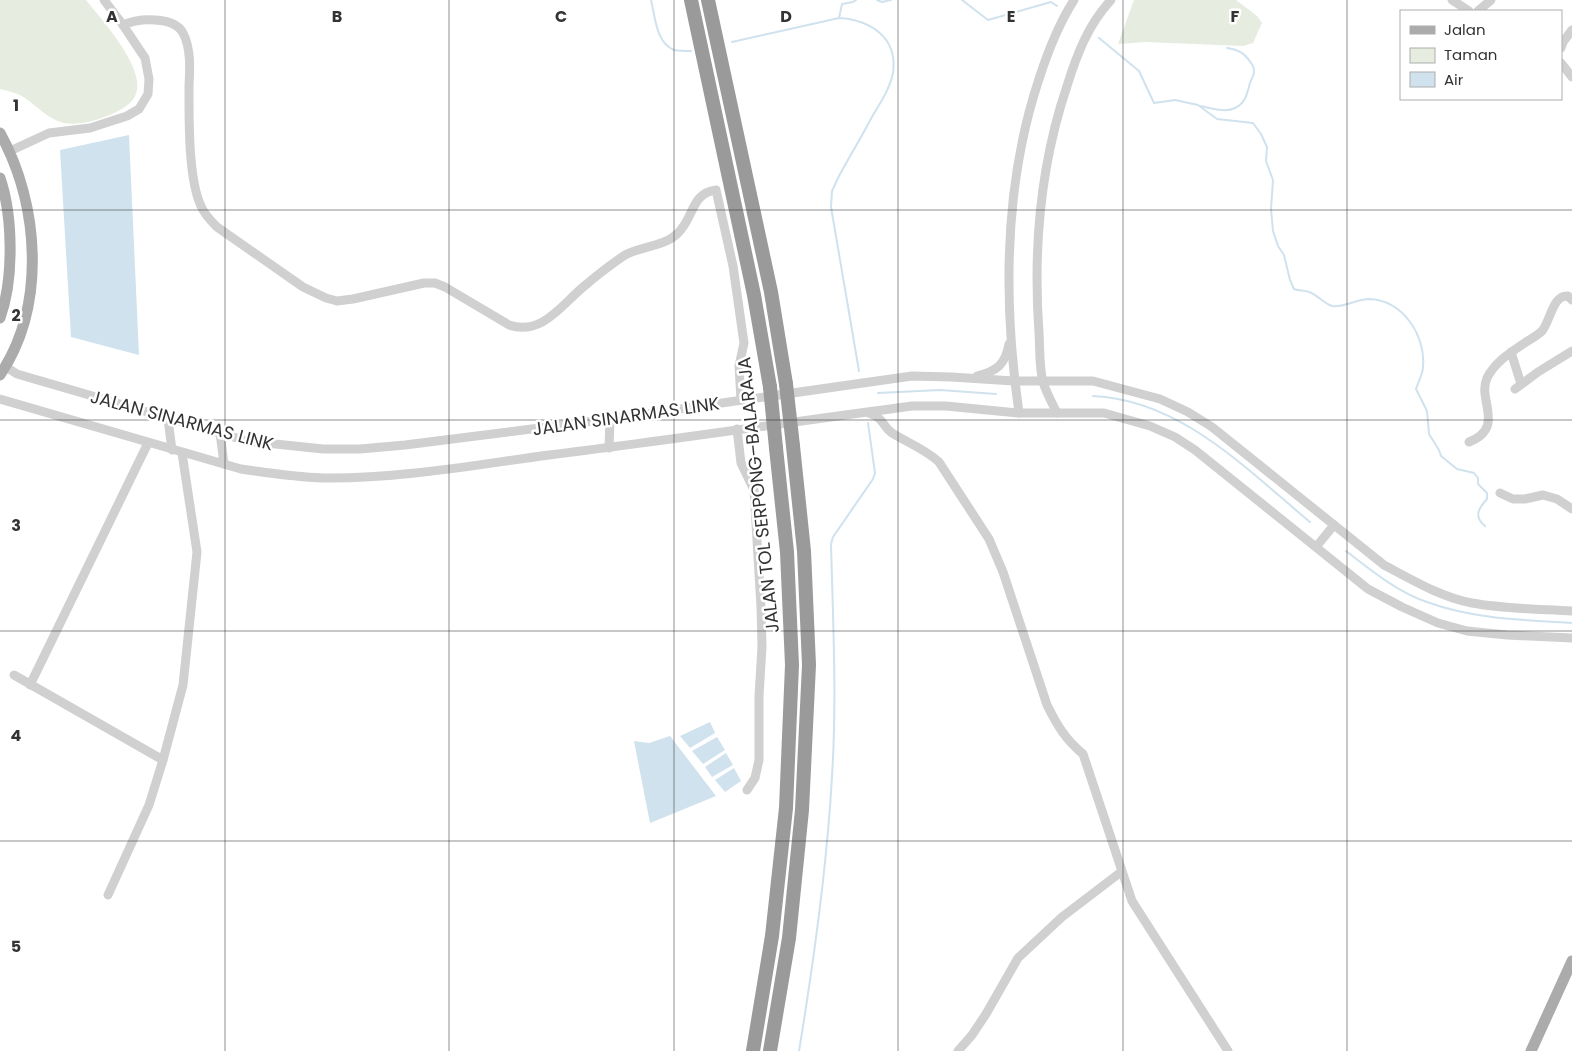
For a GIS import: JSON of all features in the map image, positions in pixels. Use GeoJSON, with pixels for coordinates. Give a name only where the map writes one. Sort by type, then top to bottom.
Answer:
{"type":"FeatureCollection","features":[{"type":"Feature","properties":{"kind":"highway","name":"JALAN TOL SERPONG–BALARAJA"},"geometry":{"type":"LineString","coordinates":[[691,0],[754,295],[770,387],[787,552],[792,665],[786,808],[772,936],[753,1051]]}},
{"type":"Feature","properties":{"kind":"highway","name":"JALAN TOL SERPONG–BALARAJA"},"geometry":{"type":"LineString","coordinates":[[708,0],[770,292],[786,384],[804,551],[809,665],[801,820],[789,938],[770,1051]]}},
{"type":"Feature","properties":{"kind":"main road"},"geometry":{"type":"LineString","coordinates":[[0,133],[10,151],[22,188],[29,220],[32,253],[31,289],[24,323],[11,357],[2,368]]}},
{"type":"Feature","properties":{"kind":"main road"},"geometry":{"type":"LineString","coordinates":[[0,178],[9,218],[11,249],[8,281],[0,318]]}},
{"type":"Feature","properties":{"kind":"main road"},"geometry":{"type":"LineString","coordinates":[[1531,1051],[1572,961]]}},
{"type":"Feature","properties":{"kind":"street"},"geometry":{"type":"LineString","coordinates":[[10,151],[49,133],[90,128],[127,116],[139,109],[148,94],[149,80],[145,58],[104,0]]}},
{"type":"Feature","properties":{"kind":"street"},"geometry":{"type":"LineString","coordinates":[[1019,413],[1014,381],[1009,306],[1009,246],[1013,196],[1021,146],[1033,97],[1047,54],[1061,21],[1074,0]]}},
{"type":"Feature","properties":{"kind":"street"},"geometry":{"type":"LineString","coordinates":[[1111,0],[1100,12],[1086,34],[1060,105],[1049,152],[1041,200],[1037,247],[1037,304],[1043,381],[1057,413],[1104,413],[1150,426],[1174,437],[1195,450],[1368,589],[1438,623],[1467,631],[1572,638]]}},
{"type":"Feature","properties":{"kind":"street"},"geometry":{"type":"LineString","coordinates":[[1452,0],[1468,10]]}},
{"type":"Feature","properties":{"kind":"street"},"geometry":{"type":"LineString","coordinates":[[1479,10],[1491,0]]}},
{"type":"Feature","properties":{"kind":"street"},"geometry":{"type":"LineString","coordinates":[[123,25],[132,21],[160,21],[173,24],[183,33],[190,66],[191,157],[195,191],[201,207],[210,220],[217,227],[303,287],[326,298],[337,300],[353,299],[424,283],[435,283],[509,325],[517,328],[532,327],[549,319],[610,265],[630,253],[656,245],[677,234],[684,226],[696,201],[706,191],[716,190],[733,266],[744,343],[739,366],[741,400]]}},
{"type":"Feature","properties":{"kind":"street"},"geometry":{"type":"LineString","coordinates":[[1562,45],[1572,30]]}},
{"type":"Feature","properties":{"kind":"street"},"geometry":{"type":"LineString","coordinates":[[1562,64],[1572,77]]}},
{"type":"Feature","properties":{"kind":"street"},"geometry":{"type":"LineString","coordinates":[[1469,442],[1478,438],[1488,424],[1485,385],[1492,370],[1511,352],[1542,332],[1557,301],[1561,297],[1568,296],[1572,300]]}},
{"type":"Feature","properties":{"kind":"street"},"geometry":{"type":"LineString","coordinates":[[970,378],[990,373],[999,367],[1007,355],[1011,332]]}},
{"type":"Feature","properties":{"kind":"street"},"geometry":{"type":"LineString","coordinates":[[1511,352],[1518,387],[1572,351]]}},
{"type":"Feature","properties":{"kind":"street","name":"JALAN SINARMAS LINK"},"geometry":{"type":"LineString","coordinates":[[2,368],[247,441],[323,449],[360,449],[405,445],[610,419],[912,376],[1014,381],[1094,381],[1160,399],[1188,412],[1212,427],[1384,565],[1414,581],[1448,596],[1472,603],[1572,611]]}},
{"type":"Feature","properties":{"kind":"street","name":"JALAN SINARMAS LINK"},"geometry":{"type":"LineString","coordinates":[[0,399],[241,469],[321,478],[361,478],[408,474],[912,406],[946,406],[1019,413],[1057,413]]}},
{"type":"Feature","properties":{"kind":"street"},"geometry":{"type":"LineString","coordinates":[[867,412],[879,417],[890,432],[931,454],[939,462],[989,539],[1004,572],[1047,705],[1056,724],[1069,743],[1083,754],[1132,901],[1228,1051]]}},
{"type":"Feature","properties":{"kind":"street"},"geometry":{"type":"LineString","coordinates":[[168,419],[172,450]]}},
{"type":"Feature","properties":{"kind":"street"},"geometry":{"type":"LineString","coordinates":[[609,448],[610,419]]}},
{"type":"Feature","properties":{"kind":"street"},"geometry":{"type":"LineString","coordinates":[[737,429],[741,463],[754,490],[761,607],[759,760],[755,778],[747,790]]}},
{"type":"Feature","properties":{"kind":"street"},"geometry":{"type":"LineString","coordinates":[[220,434],[224,464]]}},
{"type":"Feature","properties":{"kind":"street"},"geometry":{"type":"LineString","coordinates":[[30,684],[148,443]]}},
{"type":"Feature","properties":{"kind":"street"},"geometry":{"type":"LineString","coordinates":[[108,894],[149,805],[183,685],[197,552],[182,453]]}},
{"type":"Feature","properties":{"kind":"street"},"geometry":{"type":"LineString","coordinates":[[1500,493],[1513,499],[1525,499],[1543,495],[1557,499],[1572,509]]}},
{"type":"Feature","properties":{"kind":"street"},"geometry":{"type":"LineString","coordinates":[[1316,547],[1334,524]]}},
{"type":"Feature","properties":{"kind":"street"},"geometry":{"type":"LineString","coordinates":[[14,676],[163,760]]}},
{"type":"Feature","properties":{"kind":"street"},"geometry":{"type":"LineString","coordinates":[[958,1051],[972,1035],[986,1014],[1018,958],[1062,917],[1121,872]]}},
{"type":"Feature","properties":{"kind":"green space"},"geometry":{"type":"Polygon","coordinates":[[[0,0],[86,0],[112,33],[130,61],[136,75],[137,87],[132,101],[124,108],[107,116],[88,122],[70,124],[53,119],[25,98],[13,92],[0,89],[0,0]]]}},
{"type":"Feature","properties":{"kind":"green space"},"geometry":{"type":"Polygon","coordinates":[[[1134,0],[1236,0],[1257,16],[1262,23],[1253,43],[1243,46],[1145,42],[1118,44],[1134,0]]]}},
{"type":"Feature","properties":{"kind":"water"},"geometry":{"type":"Polygon","coordinates":[[[129,135],[139,355],[71,337],[60,150],[129,135]]]}},
{"type":"Feature","properties":{"kind":"water"},"geometry":{"type":"Polygon","coordinates":[[[710,722],[715,733],[690,748],[680,736],[710,722]]]}},
{"type":"Feature","properties":{"kind":"water"},"geometry":{"type":"Polygon","coordinates":[[[670,736],[716,796],[650,823],[634,741],[649,743],[670,736]]]}},
{"type":"Feature","properties":{"kind":"water"},"geometry":{"type":"Polygon","coordinates":[[[717,737],[725,750],[703,764],[692,751],[717,737]]]}},
{"type":"Feature","properties":{"kind":"water"},"geometry":{"type":"Polygon","coordinates":[[[726,753],[733,765],[712,777],[705,767],[726,753]]]}},
{"type":"Feature","properties":{"kind":"water"},"geometry":{"type":"Polygon","coordinates":[[[734,768],[741,781],[725,792],[715,780],[734,768]]]}},
{"type":"Feature","properties":{"kind":"waterway"},"geometry":{"type":"LineString","coordinates":[[651,0],[657,28],[663,41],[674,50],[691,51]]}},
{"type":"Feature","properties":{"kind":"waterway"},"geometry":{"type":"LineString","coordinates":[[839,18],[842,4],[856,0]]}},
{"type":"Feature","properties":{"kind":"waterway"},"geometry":{"type":"LineString","coordinates":[[877,0],[882,2],[891,0]]}},
{"type":"Feature","properties":{"kind":"waterway"},"geometry":{"type":"LineString","coordinates":[[962,0],[988,20],[1051,2],[1057,6]]}},
{"type":"Feature","properties":{"kind":"waterway"},"geometry":{"type":"LineString","coordinates":[[732,42],[839,18],[861,22],[871,27],[886,40],[891,50],[893,73],[890,84],[832,191],[831,207],[859,371]]}},
{"type":"Feature","properties":{"kind":"waterway"},"geometry":{"type":"LineString","coordinates":[[1099,38],[1139,71],[1154,103],[1175,100],[1198,105],[1217,119],[1253,123],[1267,147],[1266,161],[1273,180],[1271,209],[1273,231],[1278,246],[1284,255],[1294,289],[1312,293],[1332,306],[1341,306],[1364,299],[1381,301],[1402,313],[1410,322],[1421,343],[1423,370],[1416,389],[1427,411],[1429,434],[1441,456],[1457,469],[1474,473],[1478,478],[1478,484],[1487,493],[1487,499],[1478,515],[1485,526]]}},
{"type":"Feature","properties":{"kind":"waterway"},"geometry":{"type":"LineString","coordinates":[[1200,106],[1227,110],[1239,106],[1246,97],[1254,73],[1253,66],[1240,52],[1227,48]]}},
{"type":"Feature","properties":{"kind":"waterway"},"geometry":{"type":"LineString","coordinates":[[878,393],[940,390],[996,394]]}},
{"type":"Feature","properties":{"kind":"waterway"},"geometry":{"type":"LineString","coordinates":[[1093,396],[1125,400],[1155,410],[1183,424],[1236,460],[1310,522]]}},
{"type":"Feature","properties":{"kind":"waterway"},"geometry":{"type":"LineString","coordinates":[[799,1051],[819,914],[832,776],[834,631],[831,544],[833,537],[873,479],[875,473],[868,423]]}},
{"type":"Feature","properties":{"kind":"waterway"},"geometry":{"type":"LineString","coordinates":[[1346,551],[1385,580],[1405,592],[1444,608],[1499,618],[1572,623]]}}]}
